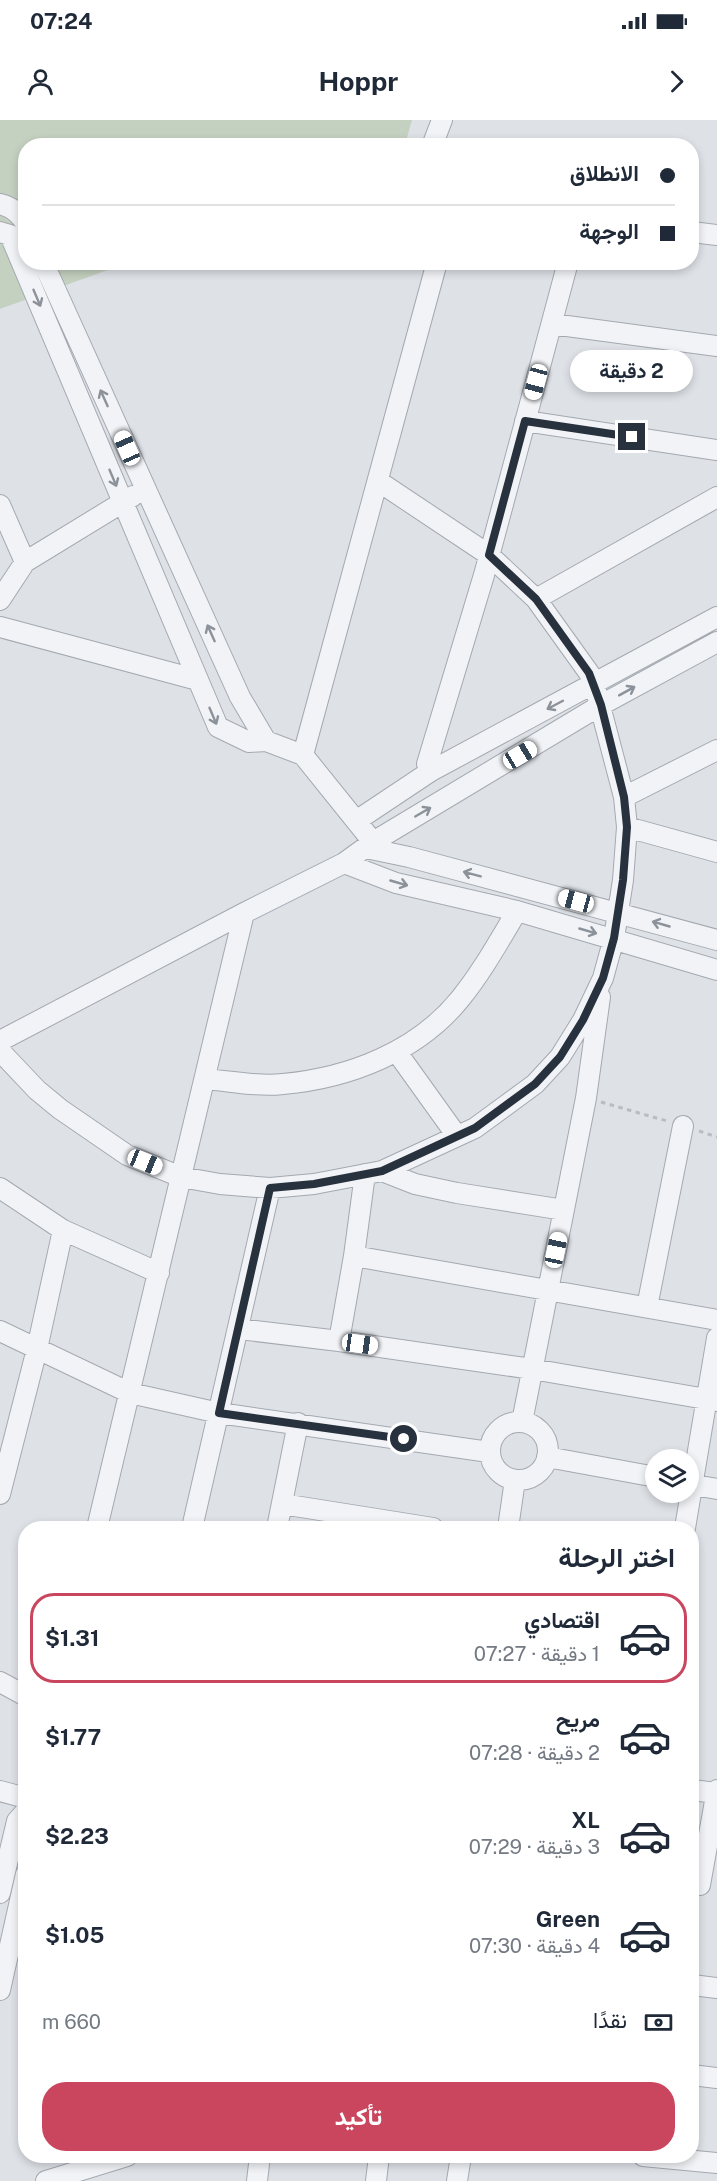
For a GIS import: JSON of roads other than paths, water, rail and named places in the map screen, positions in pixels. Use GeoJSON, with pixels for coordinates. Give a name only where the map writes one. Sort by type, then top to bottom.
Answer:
{"type":"FeatureCollection","features":[{"type":"Feature","properties":{"kind":"street"},"geometry":{"type":"LineString","coordinates":[[435,138],[442,120]]}},
{"type":"Feature","properties":{"kind":"street"},"geometry":{"type":"LineString","coordinates":[[13,213],[3,232],[10,235],[18,254]]}},
{"type":"Feature","properties":{"kind":"street"},"geometry":{"type":"LineString","coordinates":[[699,232],[717,235]]}},
{"type":"Feature","properties":{"kind":"street"},"geometry":{"type":"LineString","coordinates":[[25,270],[218,727],[249,742],[266,741],[303,755],[356,821],[369,845],[717,940]]}},
{"type":"Feature","properties":{"kind":"street"},"geometry":{"type":"LineString","coordinates":[[47,270],[240,697],[266,741]]}},
{"type":"Feature","properties":{"kind":"street"},"geometry":{"type":"LineString","coordinates":[[303,755],[435,270]]}},
{"type":"Feature","properties":{"kind":"street"},"geometry":{"type":"LineString","coordinates":[[431,771],[427,764],[489,555],[566,270]]}},
{"type":"Feature","properties":{"kind":"street"},"geometry":{"type":"LineString","coordinates":[[552,324],[717,346]]}},
{"type":"Feature","properties":{"kind":"street"},"geometry":{"type":"LineString","coordinates":[[525,421],[717,450]]}},
{"type":"Feature","properties":{"kind":"street"},"geometry":{"type":"LineString","coordinates":[[378,481],[489,555],[536,599],[594,683],[624,797],[627,827],[614,938],[603,978],[586,1098],[522,1422]]}},
{"type":"Feature","properties":{"kind":"street"},"geometry":{"type":"LineString","coordinates":[[0,600],[25,562],[145,489]]}},
{"type":"Feature","properties":{"kind":"street"},"geometry":{"type":"LineString","coordinates":[[536,599],[717,497]]}},
{"type":"Feature","properties":{"kind":"street"},"geometry":{"type":"LineString","coordinates":[[0,505],[25,562]]}},
{"type":"Feature","properties":{"kind":"street"},"geometry":{"type":"LineString","coordinates":[[356,821],[431,771],[717,617]]}},
{"type":"Feature","properties":{"kind":"street"},"geometry":{"type":"LineString","coordinates":[[0,627],[198,680]]}},
{"type":"Feature","properties":{"kind":"street"},"geometry":{"type":"LineString","coordinates":[[0,1041],[344,863],[369,845],[601,705],[717,642]]}},
{"type":"Feature","properties":{"kind":"street"},"geometry":{"type":"LineString","coordinates":[[624,797],[717,750]]}},
{"type":"Feature","properties":{"kind":"street"},"geometry":{"type":"LineString","coordinates":[[627,827],[717,852]]}},
{"type":"Feature","properties":{"kind":"street"},"geometry":{"type":"LineString","coordinates":[[344,863],[396,884],[518,911],[717,970]]}},
{"type":"Feature","properties":{"kind":"street"},"geometry":{"type":"LineString","coordinates":[[205,1079],[280,1085],[366,1067],[396,1051],[441,1020],[459,1000],[518,911]]}},
{"type":"Feature","properties":{"kind":"street"},"geometry":{"type":"LineString","coordinates":[[99,1521],[244,913]]}},
{"type":"Feature","properties":{"kind":"street"},"geometry":{"type":"LineString","coordinates":[[0,1051],[37,1090],[127,1155],[181,1177],[220,1184],[270,1188],[314,1184],[374,1172],[475,1128],[535,1084],[560,1057],[583,1020],[603,978]]}},
{"type":"Feature","properties":{"kind":"street"},"geometry":{"type":"LineString","coordinates":[[396,1051],[457,1136]]}},
{"type":"Feature","properties":{"kind":"street"},"geometry":{"type":"LineString","coordinates":[[647,1307],[684,1126]]}},
{"type":"Feature","properties":{"kind":"street"},"geometry":{"type":"LineString","coordinates":[[374,1172],[457,1193],[564,1210]]}},
{"type":"Feature","properties":{"kind":"street"},"geometry":{"type":"LineString","coordinates":[[339,1341],[354,1256],[374,1172]]}},
{"type":"Feature","properties":{"kind":"street"},"geometry":{"type":"LineString","coordinates":[[0,1188],[63,1230],[159,1273]]}},
{"type":"Feature","properties":{"kind":"street"},"geometry":{"type":"LineString","coordinates":[[194,1521],[270,1188]]}},
{"type":"Feature","properties":{"kind":"street"},"geometry":{"type":"LineString","coordinates":[[0,1494],[37,1349],[63,1230]]}},
{"type":"Feature","properties":{"kind":"street"},"geometry":{"type":"LineString","coordinates":[[354,1256],[717,1320]]}},
{"type":"Feature","properties":{"kind":"street"},"geometry":{"type":"LineString","coordinates":[[239,1329],[532,1369],[712,1400]]}},
{"type":"Feature","properties":{"kind":"street"},"geometry":{"type":"LineString","coordinates":[[0,1331],[130,1393],[219,1413],[489,1452]]}},
{"type":"Feature","properties":{"kind":"street"},"geometry":{"type":"LineString","coordinates":[[699,1452],[712,1400],[717,1338]]}},
{"type":"Feature","properties":{"kind":"street"},"geometry":{"type":"LineString","coordinates":[[514,1422],[522,1422],[537,1428],[543,1435],[547,1442],[547,1457],[544,1466],[532,1478],[516,1480],[500,1474],[491,1461],[489,1452],[494,1436],[499,1430],[514,1422]]}},
{"type":"Feature","properties":{"kind":"street"},"geometry":{"type":"LineString","coordinates":[[278,1521],[298,1423]]}},
{"type":"Feature","properties":{"kind":"street"},"geometry":{"type":"LineString","coordinates":[[547,1457],[645,1476]]}},
{"type":"Feature","properties":{"kind":"street"},"geometry":{"type":"LineString","coordinates":[[508,1521],[516,1480]]}},
{"type":"Feature","properties":{"kind":"street"},"geometry":{"type":"LineString","coordinates":[[699,1486],[717,1489]]}},
{"type":"Feature","properties":{"kind":"street"},"geometry":{"type":"LineString","coordinates":[[686,1521],[688,1503]]}},
{"type":"Feature","properties":{"kind":"street"},"geometry":{"type":"LineString","coordinates":[[282,1504],[389,1521]]}},
{"type":"Feature","properties":{"kind":"street"},"geometry":{"type":"LineString","coordinates":[[0,1682],[18,1692]]}},
{"type":"Feature","properties":{"kind":"street"},"geometry":{"type":"LineString","coordinates":[[699,1790],[717,1791],[703,1885]]}},
{"type":"Feature","properties":{"kind":"street"},"geometry":{"type":"LineString","coordinates":[[0,1791],[18,1796]]}},
{"type":"Feature","properties":{"kind":"street"},"geometry":{"type":"LineString","coordinates":[[0,1893],[18,1820]]}},
{"type":"Feature","properties":{"kind":"street"},"geometry":{"type":"LineString","coordinates":[[0,1990],[18,1910]]}},
{"type":"Feature","properties":{"kind":"street"},"geometry":{"type":"LineString","coordinates":[[699,1985],[717,1988]]}},
{"type":"Feature","properties":{"kind":"street"},"geometry":{"type":"LineString","coordinates":[[699,2076],[717,2078]]}},
{"type":"Feature","properties":{"kind":"street"},"geometry":{"type":"LineString","coordinates":[[699,2161],[717,2163]]}},
{"type":"Feature","properties":{"kind":"street"},"geometry":{"type":"LineString","coordinates":[[46,2181],[104,2163]]}},
{"type":"Feature","properties":{"kind":"street"},"geometry":{"type":"LineString","coordinates":[[256,2181],[259,2163]]}},
{"type":"Feature","properties":{"kind":"street"},"geometry":{"type":"LineString","coordinates":[[376,2181],[378,2163]]}},
{"type":"Feature","properties":{"kind":"street"},"geometry":{"type":"LineString","coordinates":[[457,2181],[459,2163]]}}]}
